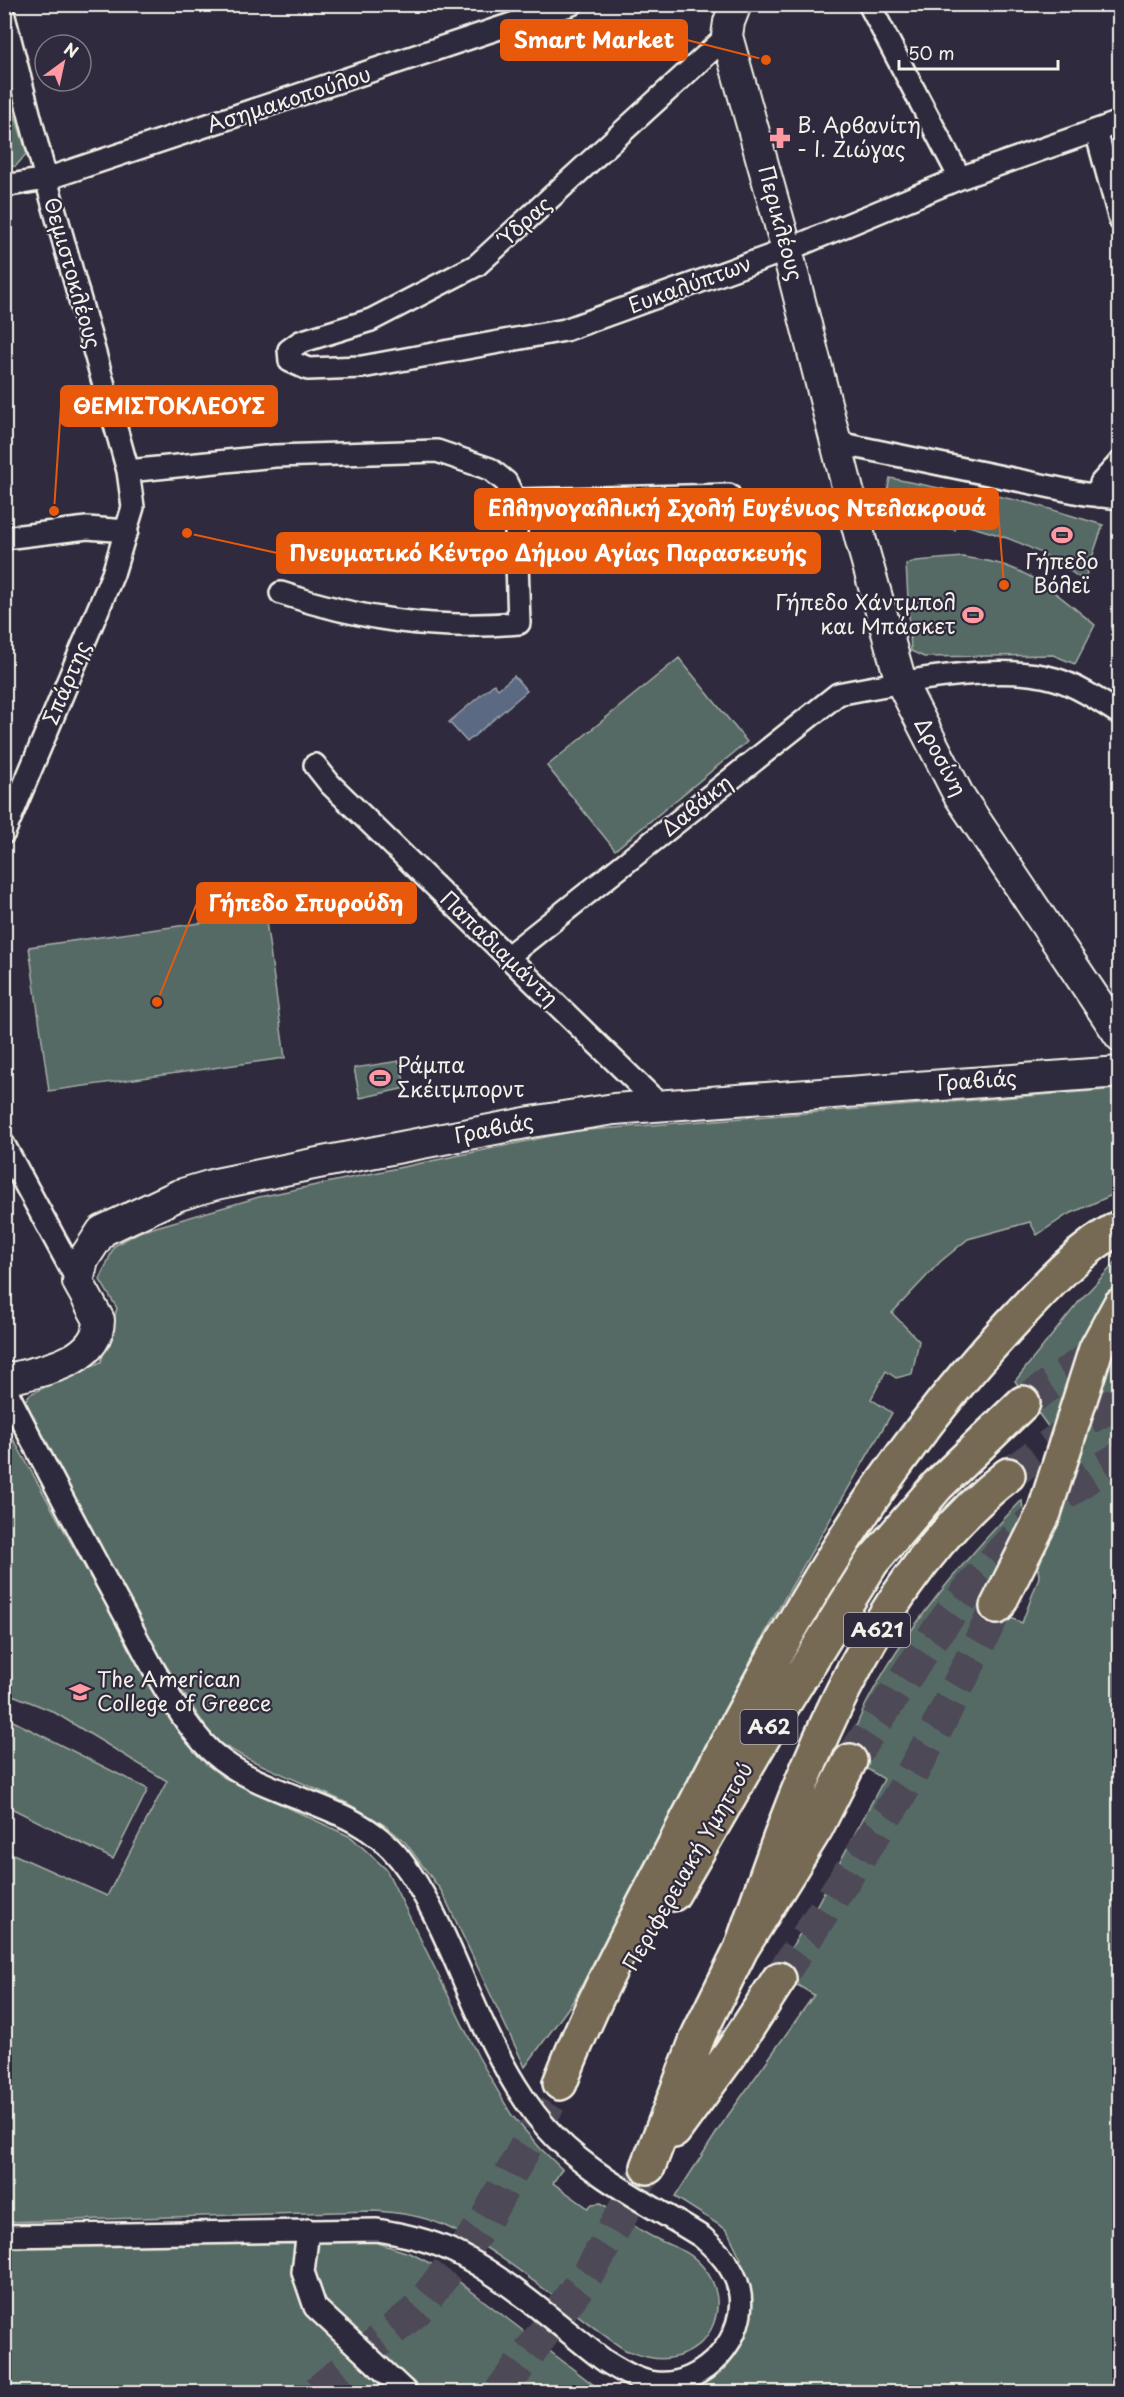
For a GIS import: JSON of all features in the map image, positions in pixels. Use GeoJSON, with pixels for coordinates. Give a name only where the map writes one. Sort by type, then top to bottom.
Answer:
{"type":"FeatureCollection","features":[{"type":"Feature","properties":{"kind":"highway","name":"Περιφερειακή Υμηττού"},"geometry":{"type":"LineString","coordinates":[[1023,1403],[937,1486],[872,1562],[774,1719],[638,1955],[560,2083],[582,2026],[717,1760],[828,1562],[908,1445],[955,1386],[1041,1292],[1085,1251],[1119,1227]]}},
{"type":"Feature","properties":{"kind":"highway"},"geometry":{"type":"LineString","coordinates":[[997,1607],[1044,1513],[1095,1349],[1119,1305]]}},
{"type":"Feature","properties":{"kind":"highway","name":"Α621"},"geometry":{"type":"LineString","coordinates":[[741,1949],[787,1814],[849,1682],[891,1606],[933,1547],[968,1508],[1008,1475]]}},
{"type":"Feature","properties":{"kind":"highway"},"geometry":{"type":"LineString","coordinates":[[779,1979],[731,2053],[648,2167],[699,2034],[741,1949],[816,1828],[850,1761]]}},
{"type":"Feature","properties":{"kind":"street","name":"Ασημακοπούλου"},"geometry":{"type":"LineString","coordinates":[[4,186],[46,179],[572,4]]}},
{"type":"Feature","properties":{"kind":"street"},"geometry":{"type":"LineString","coordinates":[[727,36],[729,22],[736,4]]}},
{"type":"Feature","properties":{"kind":"street"},"geometry":{"type":"LineString","coordinates":[[869,4],[960,178]]}},
{"type":"Feature","properties":{"kind":"street","name":"Θεμιστοκλέους"},"geometry":{"type":"LineString","coordinates":[[4,16],[46,179],[128,471],[132,507],[127,531]]}},
{"type":"Feature","properties":{"kind":"street","name":"Περικλέους"},"geometry":{"type":"LineString","coordinates":[[727,36],[788,250],[838,442]]}},
{"type":"Feature","properties":{"kind":"street","name":"Ύδρας"},"geometry":{"type":"LineString","coordinates":[[289,350],[300,342],[371,320],[477,265],[727,36]]}},
{"type":"Feature","properties":{"kind":"street","name":"Ευκαλύπτων"},"geometry":{"type":"LineString","coordinates":[[289,350],[290,361],[308,369],[362,366],[565,330],[788,250],[960,178],[1119,122]]}},
{"type":"Feature","properties":{"kind":"street"},"geometry":{"type":"LineString","coordinates":[[1096,131],[1119,220]]}},
{"type":"Feature","properties":{"kind":"street"},"geometry":{"type":"LineString","coordinates":[[838,442],[1098,496],[1119,498]]}},
{"type":"Feature","properties":{"kind":"street","name":"Δροσίνη"},"geometry":{"type":"LineString","coordinates":[[838,442],[861,541],[901,682],[958,794],[1119,1036]]}},
{"type":"Feature","properties":{"kind":"street"},"geometry":{"type":"LineString","coordinates":[[128,471],[275,456],[437,451],[490,469],[506,482],[515,500],[519,623],[473,627],[388,622],[325,608],[281,593]]}},
{"type":"Feature","properties":{"kind":"street"},"geometry":{"type":"LineString","coordinates":[[1098,496],[1101,483],[1119,462]]}},
{"type":"Feature","properties":{"kind":"street"},"geometry":{"type":"LineString","coordinates":[[515,500],[729,495]]}},
{"type":"Feature","properties":{"kind":"street"},"geometry":{"type":"LineString","coordinates":[[4,538],[87,528],[127,531]]}},
{"type":"Feature","properties":{"kind":"street","name":"Σπάρτης"},"geometry":{"type":"LineString","coordinates":[[4,833],[113,574],[127,531]]}},
{"type":"Feature","properties":{"kind":"street","name":"Δαβάκη"},"geometry":{"type":"LineString","coordinates":[[507,957],[838,694],[901,682],[1000,674],[1034,676],[1069,684],[1119,714]]}},
{"type":"Feature","properties":{"kind":"street","name":"Παπαδιαμάντη"},"geometry":{"type":"LineString","coordinates":[[315,765],[330,784],[660,1105]]}},
{"type":"Feature","properties":{"kind":"street","name":"Γραβιάς"},"geometry":{"type":"LineString","coordinates":[[78,1282],[83,1260],[102,1231],[155,1204],[216,1184],[531,1122],[660,1105],[1119,1072]]}},
{"type":"Feature","properties":{"kind":"street"},"geometry":{"type":"LineString","coordinates":[[4,1145],[99,1320],[93,1343],[85,1352],[68,1360],[4,1380]]}},
{"type":"Feature","properties":{"kind":"street"},"geometry":{"type":"LineString","coordinates":[[4,1386],[151,1665],[199,1738],[211,1751],[236,1769],[363,1826],[385,1841],[413,1879],[499,2055],[538,2118],[554,2137],[585,2163],[702,2237],[717,2249],[734,2275],[739,2289],[740,2314],[730,2340],[705,2370],[680,2381],[655,2383],[623,2372],[605,2361],[489,2272],[450,2250],[403,2234],[377,2230],[308,2230],[4,2236]]}},
{"type":"Feature","properties":{"kind":"street"},"geometry":{"type":"LineString","coordinates":[[308,2230],[303,2272],[315,2307],[406,2392]]}},
{"type":"Feature","properties":{"kind":"green space"},"geometry":{"type":"Polygon","coordinates":[[[9,97],[27,153],[16,166],[5,167],[5,98],[9,97]]]}},
{"type":"Feature","properties":{"kind":"green space"},"geometry":{"type":"Polygon","coordinates":[[[890,478],[963,493],[966,489],[1033,504],[1103,525],[1084,581],[1039,552],[993,533],[957,523],[955,530],[882,515],[890,478]]]}},
{"type":"Feature","properties":{"kind":"green space","name":"Γήπεδο Χάντμπολ και Μπάσκετ"},"geometry":{"type":"Polygon","coordinates":[[[963,557],[998,563],[1033,578],[1095,625],[1075,664],[1053,655],[924,657],[911,651],[906,564],[963,557]]]}},
{"type":"Feature","properties":{"kind":"green space"},"geometry":{"type":"Polygon","coordinates":[[[679,658],[747,742],[615,850],[547,766],[679,658]]]}},
{"type":"Feature","properties":{"kind":"green space"},"geometry":{"type":"Polygon","coordinates":[[[265,914],[285,1058],[49,1091],[29,947],[265,914]]]}},
{"type":"Feature","properties":{"kind":"green space","name":"Ράμπα Σκέιτμπορντ"},"geometry":{"type":"Polygon","coordinates":[[[399,1061],[406,1088],[360,1098],[354,1068],[399,1061]]]}},
{"type":"Feature","properties":{"kind":"green space"},"geometry":{"type":"Polygon","coordinates":[[[1119,1089],[1119,1192],[1067,1215],[1037,1235],[1030,1222],[968,1239],[940,1262],[892,1313],[919,1341],[912,1374],[896,1378],[886,1371],[871,1399],[892,1413],[772,1620],[574,2000],[525,2067],[442,1892],[405,1842],[386,1826],[347,1803],[244,1757],[221,1744],[208,1731],[160,1656],[23,1403],[30,1394],[101,1362],[117,1308],[100,1280],[114,1246],[139,1232],[259,1197],[575,1131],[1119,1089]]]}},
{"type":"Feature","properties":{"kind":"green space"},"geometry":{"type":"Polygon","coordinates":[[[1119,1259],[1119,1279],[1084,1334],[1052,1432],[1015,1381],[1082,1298],[1119,1259]]]}},
{"type":"Feature","properties":{"kind":"green space"},"geometry":{"type":"Polygon","coordinates":[[[1119,1290],[1119,2392],[669,2392],[732,2330],[733,2261],[741,2259],[727,2230],[675,2197],[724,2121],[814,1995],[776,1972],[811,1916],[884,1779],[844,1755],[881,1676],[917,1623],[978,1547],[1022,1500],[1024,1525],[993,1610],[1022,1623],[1039,1577],[1038,1568],[1046,1548],[1049,1464],[1119,1290]]]}},
{"type":"Feature","properties":{"kind":"green space"},"geometry":{"type":"Polygon","coordinates":[[[5,1424],[95,1586],[182,1732],[206,1764],[225,1778],[351,1837],[386,1869],[478,2056],[511,2114],[540,2148],[562,2169],[553,2183],[588,2208],[592,2204],[601,2203],[634,2226],[692,2256],[704,2268],[717,2296],[717,2310],[714,2324],[697,2346],[685,2354],[664,2359],[647,2357],[625,2350],[491,2251],[443,2225],[408,2215],[371,2211],[5,2222],[4,1850],[107,1896],[167,1781],[52,1711],[5,1692],[5,1424]]]}},
{"type":"Feature","properties":{"kind":"green space"},"geometry":{"type":"Polygon","coordinates":[[[5,1717],[148,1789],[113,1859],[5,1805],[5,1717]]]}},
{"type":"Feature","properties":{"kind":"green space"},"geometry":{"type":"Polygon","coordinates":[[[362,2238],[412,2254],[445,2271],[603,2392],[5,2392],[4,2244],[362,2238]]]}},
{"type":"Feature","properties":{"kind":"water"},"geometry":{"type":"Polygon","coordinates":[[[514,676],[527,691],[467,742],[449,722],[494,684],[498,689],[514,676]]]}},
{"type":"Feature","properties":{"kind":"tunnel"},"geometry":{"type":"LineString","coordinates":[[1023,1403],[1108,1345]]}},
{"type":"Feature","properties":{"kind":"tunnel"},"geometry":{"type":"LineString","coordinates":[[1008,1475],[1082,1422],[1120,1401]]}},
{"type":"Feature","properties":{"kind":"tunnel"},"geometry":{"type":"LineString","coordinates":[[850,1761],[936,1633],[1000,1553],[1037,1517],[1076,1485],[1120,1458]]}},
{"type":"Feature","properties":{"kind":"tunnel"},"geometry":{"type":"LineString","coordinates":[[779,1979],[900,1795],[937,1728],[997,1607]]}},
{"type":"Feature","properties":{"kind":"tunnel"},"geometry":{"type":"LineString","coordinates":[[317,2392],[417,2310],[484,2223],[560,2083]]}},
{"type":"Feature","properties":{"kind":"tunnel"},"geometry":{"type":"LineString","coordinates":[[500,2392],[592,2268],[648,2167]]}},
{"type":"Feature","properties":{"kind":"place","name":"Smart Market"},"geometry":{"type":"Point","coordinates":[766,60]}},
{"type":"Feature","properties":{"kind":"place","name":"Β. Αρβανίτη - Ι. Ζιώγας"},"geometry":{"type":"Point","coordinates":[780,138]}},
{"type":"Feature","properties":{"kind":"place","name":"ΘΕΜΙΣΤΟΚΛΕΟΥΣ"},"geometry":{"type":"Point","coordinates":[54,511]}},
{"type":"Feature","properties":{"kind":"place","name":"Πνευματικό Κέντρο Δήμου Αγίας Παρασκευής"},"geometry":{"type":"Point","coordinates":[187,533]}},
{"type":"Feature","properties":{"kind":"place","name":"Γήπεδο Βόλεϊ"},"geometry":{"type":"Point","coordinates":[1062,535]}},
{"type":"Feature","properties":{"kind":"place","name":"Ελληνογαλλική Σχολή Ευγένιος Ντελακρουά"},"geometry":{"type":"Point","coordinates":[1004,585]}},
{"type":"Feature","properties":{"kind":"place","name":"Γήπεδο Χάντμπολ και Μπάσκετ"},"geometry":{"type":"Point","coordinates":[973,615]}},
{"type":"Feature","properties":{"kind":"place","name":"Γήπεδο Σπυρούδη"},"geometry":{"type":"Point","coordinates":[157,1002]}},
{"type":"Feature","properties":{"kind":"place","name":"Ράμπα Σκέιτμπορντ"},"geometry":{"type":"Point","coordinates":[380,1078]}},
{"type":"Feature","properties":{"kind":"place","name":"The American College of Greece"},"geometry":{"type":"Point","coordinates":[80,1692]}}]}
